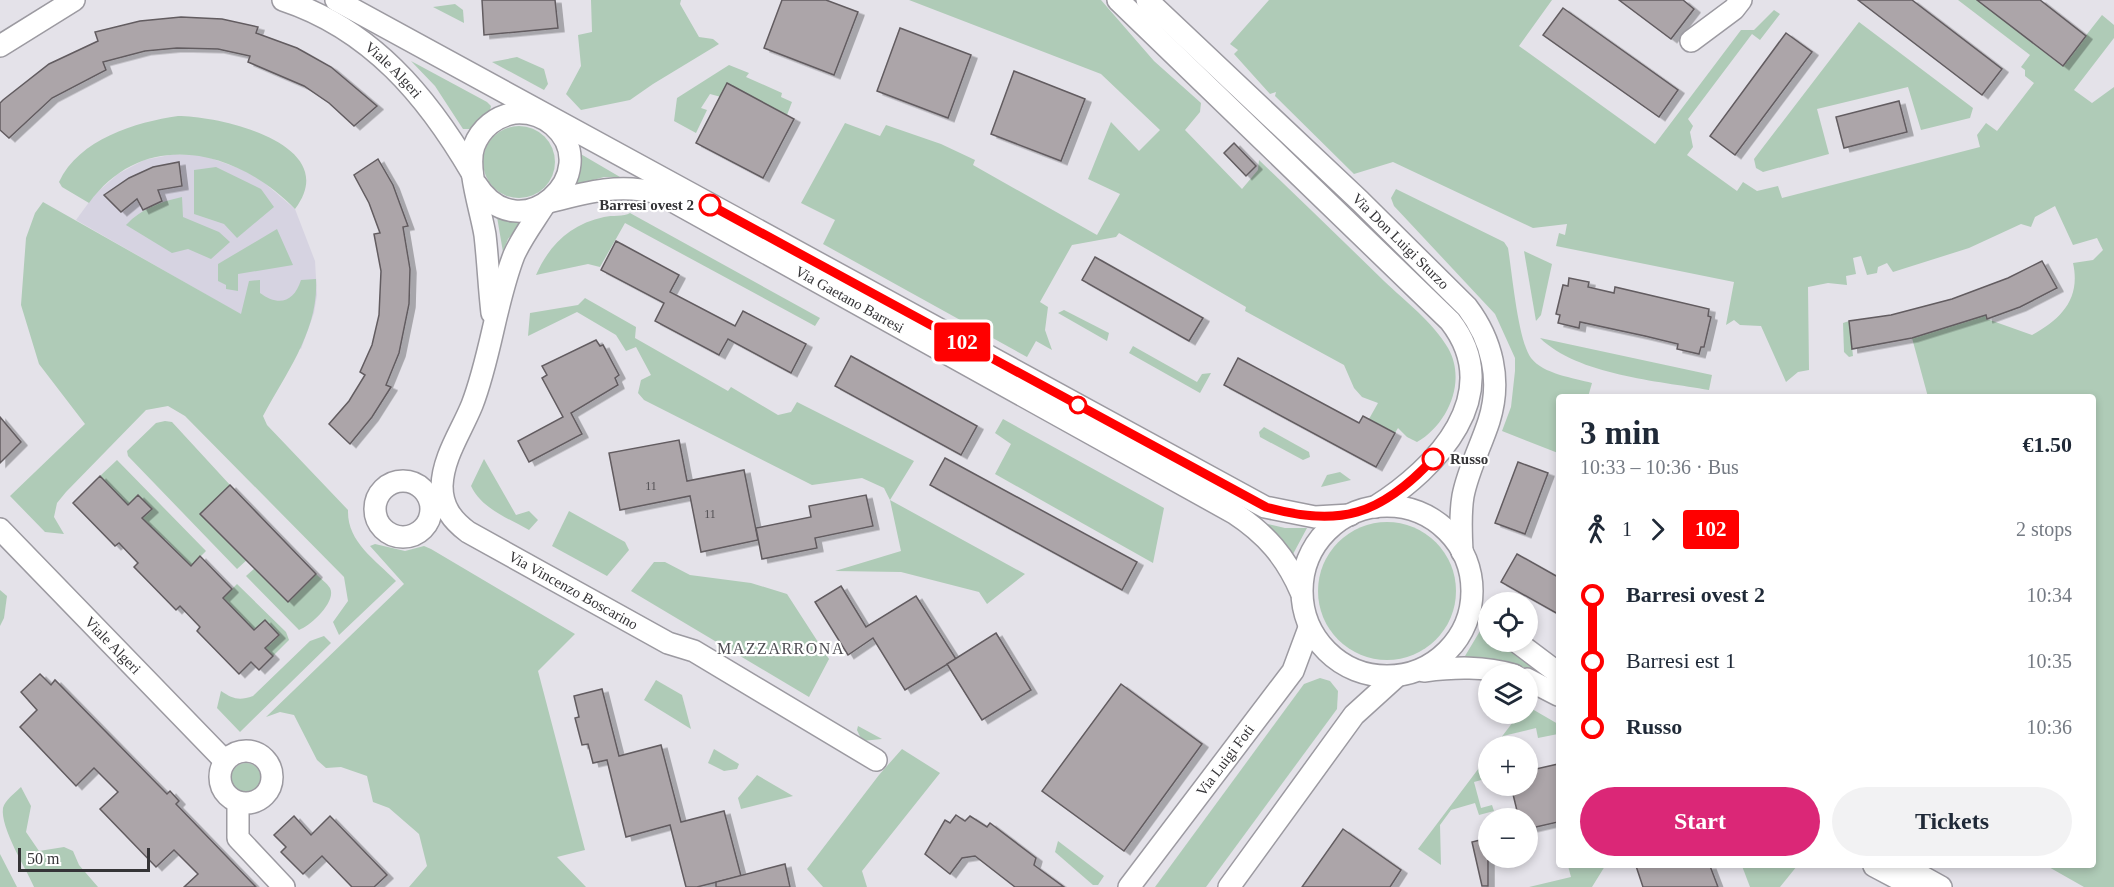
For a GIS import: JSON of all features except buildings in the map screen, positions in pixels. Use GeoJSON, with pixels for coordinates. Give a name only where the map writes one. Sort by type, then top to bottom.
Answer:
{"type":"FeatureCollection","features":[{"type":"Feature","properties":{"kind":"street"},"geometry":{"type":"LineString","coordinates":[[0,46],[74,0]]}},
{"type":"Feature","properties":{"kind":"street","name":"Viale Algeri"},"geometry":{"type":"LineString","coordinates":[[283,0],[334,22],[389,63],[413,87],[450,136],[474,179]]}},
{"type":"Feature","properties":{"kind":"street","name":"Viale Algeri"},"geometry":{"type":"LineString","coordinates":[[336,0],[523,102],[552,122]]}},
{"type":"Feature","properties":{"kind":"street","name":"Via Don Luigi Sturzo"},"geometry":{"type":"LineString","coordinates":[[1118,0],[1450,321],[1461,336],[1472,373],[1468,404],[1462,420],[1422,471],[1396,494],[1375,507]]}},
{"type":"Feature","properties":{"kind":"street","name":"Via Don Luigi Sturzo"},"geometry":{"type":"LineString","coordinates":[[1147,0],[1360,201],[1479,322],[1492,355],[1494,395],[1490,419],[1463,496],[1462,552]]}},
{"type":"Feature","properties":{"kind":"street"},"geometry":{"type":"LineString","coordinates":[[1691,41],[1734,9],[1740,0]]}},
{"type":"Feature","properties":{"kind":"street"},"geometry":{"type":"LineString","coordinates":[[416,483],[429,497],[430,517],[420,531],[403,537],[386,532],[376,518],[375,500],[387,484],[396,481],[416,483],[433,475],[447,459],[472,405],[487,361],[493,325],[516,251],[547,203],[563,185],[569,164],[565,142],[552,122],[521,113],[499,118],[490,124],[482,131],[472,151],[474,179],[484,235],[493,325]]}},
{"type":"Feature","properties":{"kind":"street","name":"Via Gaetano Barresi"},"geometry":{"type":"LineString","coordinates":[[552,122],[1266,507],[1315,517],[1350,514]]}},
{"type":"Feature","properties":{"kind":"street"},"geometry":{"type":"LineString","coordinates":[[474,179],[488,200],[506,209],[526,211],[547,203]]}},
{"type":"Feature","properties":{"kind":"street","name":"Via Gaetano Barresi"},"geometry":{"type":"LineString","coordinates":[[547,203],[612,188],[638,188],[658,193],[1234,513],[1273,544],[1292,571],[1301,592]]}},
{"type":"Feature","properties":{"kind":"street"},"geometry":{"type":"LineString","coordinates":[[430,517],[452,520],[443,494],[447,459]]}},
{"type":"Feature","properties":{"kind":"street"},"geometry":{"type":"LineString","coordinates":[[1478,668],[1455,666],[1404,674],[1370,674],[1345,666],[1325,649],[1310,628],[1301,592],[1310,555],[1320,538],[1350,514],[1375,507],[1410,509],[1440,525],[1462,552],[1480,592]]}},
{"type":"Feature","properties":{"kind":"street","name":"Via Vincenzo Boscarino"},"geometry":{"type":"LineString","coordinates":[[452,520],[468,532],[651,634],[668,643],[694,651],[876,760]]}},
{"type":"Feature","properties":{"kind":"street","name":"Viale Algeri"},"geometry":{"type":"LineString","coordinates":[[0,529],[225,761]]}},
{"type":"Feature","properties":{"kind":"street"},"geometry":{"type":"LineString","coordinates":[[1229,887],[1354,715],[1404,674],[1442,656],[1463,628],[1472,594],[1471,577]]}},
{"type":"Feature","properties":{"kind":"street","name":"Via Luigi Foti"},"geometry":{"type":"LineString","coordinates":[[1129,887],[1293,671],[1310,628]]}},
{"type":"Feature","properties":{"kind":"street"},"geometry":{"type":"LineString","coordinates":[[1530,652],[1556,671]]}},
{"type":"Feature","properties":{"kind":"street"},"geometry":{"type":"LineString","coordinates":[[1538,685],[1556,694]]}},
{"type":"Feature","properties":{"kind":"street"},"geometry":{"type":"LineString","coordinates":[[250,751],[263,757],[270,769],[271,783],[264,795],[252,802],[238,802],[227,796],[221,785],[220,773],[225,761],[236,753],[250,751]]}},
{"type":"Feature","properties":{"kind":"street"},"geometry":{"type":"LineString","coordinates":[[238,802],[238,838],[284,887]]}},
{"type":"Feature","properties":{"kind":"street"},"geometry":{"type":"LineString","coordinates":[[1878,868],[1914,887]]}},
{"type":"Feature","properties":{"kind":"street"},"geometry":{"type":"LineString","coordinates":[[1907,868],[1941,887]]}},
{"type":"Feature","properties":{"kind":"shaded area"},"geometry":{"type":"Polygon","coordinates":[[[175,154],[205,156],[241,169],[261,180],[295,209],[315,261],[317,295],[314,313],[301,349],[76,220],[95,194],[118,174],[144,160],[175,154]]]}},
{"type":"Feature","properties":{"kind":"green space"},"geometry":{"type":"Polygon","coordinates":[[[591,0],[681,0],[680,4],[699,37],[713,39],[719,44],[630,100],[581,110],[566,94],[581,66],[578,35],[592,32],[591,0]]]}},
{"type":"Feature","properties":{"kind":"green space"},"geometry":{"type":"Polygon","coordinates":[[[909,0],[1101,0],[1154,61],[1201,103],[1200,112],[1185,130],[1242,189],[1258,170],[1259,160],[1435,329],[1448,348],[1456,374],[1451,401],[1438,424],[1417,442],[1407,437],[1398,428],[1395,433],[1369,419],[1378,403],[1362,397],[1354,388],[1344,365],[1245,311],[1246,307],[1119,233],[1116,237],[1072,245],[1040,302],[1048,307],[1045,330],[1052,350],[1036,341],[1027,357],[823,244],[835,220],[801,203],[845,123],[880,136],[886,125],[941,144],[975,160],[973,165],[1097,235],[1120,194],[1088,179],[1111,122],[1139,151],[1160,130],[1101,74],[909,0]]]}},
{"type":"Feature","properties":{"kind":"green space"},"geometry":{"type":"Polygon","coordinates":[[[1269,0],[1552,0],[1519,46],[1655,144],[1741,30],[1754,30],[1774,10],[1780,14],[1760,40],[1752,34],[1688,119],[1693,126],[1690,132],[1693,147],[1687,155],[1737,191],[1743,182],[1757,191],[1778,186],[1782,198],[1980,147],[1977,135],[1986,123],[1997,131],[2034,83],[2025,76],[2025,70],[2021,67],[2030,55],[1958,0],[1977,0],[2062,66],[2102,15],[2114,25],[2114,38],[2074,90],[2092,103],[2114,87],[2114,887],[2084,887],[2051,868],[2096,868],[2096,394],[1927,394],[1912,338],[1986,315],[1987,319],[2032,335],[2060,315],[2074,287],[2073,263],[2093,260],[2103,250],[2097,238],[2073,245],[2055,206],[2035,217],[2031,227],[2021,224],[1969,248],[1893,272],[1887,263],[1878,267],[1877,273],[1867,275],[1861,256],[1853,258],[1856,274],[1846,276],[1847,285],[1828,283],[1808,287],[1809,370],[1798,372],[1786,382],[1761,326],[1740,325],[1734,320],[1726,325],[1734,282],[1556,246],[1559,233],[1565,235],[1567,224],[1533,228],[1393,162],[1354,174],[1275,96],[1276,92],[1270,94],[1234,54],[1238,50],[1230,44],[1269,0]]]}},
{"type":"Feature","properties":{"kind":"green space"},"geometry":{"type":"Polygon","coordinates":[[[455,4],[463,10],[464,23],[433,7],[455,4]]]}},
{"type":"Feature","properties":{"kind":"green space"},"geometry":{"type":"Polygon","coordinates":[[[1859,22],[1973,108],[1970,118],[1921,130],[1908,87],[1817,109],[1829,154],[1763,172],[1756,168],[1754,159],[1859,22]]]}},
{"type":"Feature","properties":{"kind":"green space"},"geometry":{"type":"Polygon","coordinates":[[[517,57],[544,69],[548,84],[544,90],[492,62],[517,57]]]}},
{"type":"Feature","properties":{"kind":"green space"},"geometry":{"type":"Polygon","coordinates":[[[411,61],[487,102],[491,106],[490,111],[470,129],[463,129],[435,86],[411,61]]]}},
{"type":"Feature","properties":{"kind":"green space"},"geometry":{"type":"Polygon","coordinates":[[[729,65],[749,73],[746,77],[782,93],[781,97],[792,102],[787,115],[710,94],[701,108],[707,110],[696,133],[674,121],[677,98],[729,65]]]}},
{"type":"Feature","properties":{"kind":"green space"},"geometry":{"type":"Polygon","coordinates":[[[178,116],[221,121],[246,128],[271,138],[291,151],[303,167],[306,186],[295,209],[272,188],[246,172],[219,161],[191,155],[163,156],[136,163],[111,179],[89,203],[62,187],[59,182],[68,167],[80,154],[110,135],[144,123],[178,116]]]}},
{"type":"Feature","properties":{"kind":"green space"},"geometry":{"type":"Polygon","coordinates":[[[526,126],[545,136],[553,148],[555,162],[553,176],[545,188],[533,196],[512,198],[493,188],[485,176],[483,155],[493,136],[505,128],[526,126]]]}},
{"type":"Feature","properties":{"kind":"green space"},"geometry":{"type":"Polygon","coordinates":[[[579,153],[620,177],[604,177],[575,185],[579,153]]]}},
{"type":"Feature","properties":{"kind":"green space"},"geometry":{"type":"Polygon","coordinates":[[[216,167],[261,189],[274,207],[237,238],[224,224],[194,214],[194,170],[216,167]]]}},
{"type":"Feature","properties":{"kind":"green space"},"geometry":{"type":"Polygon","coordinates":[[[1396,189],[1504,242],[1508,248],[1522,337],[1531,358],[1551,372],[1592,383],[1589,394],[1556,394],[1556,452],[1502,431],[1511,407],[1515,358],[1495,314],[1394,206],[1391,198],[1396,189]]]}},
{"type":"Feature","properties":{"kind":"green space"},"geometry":{"type":"Polygon","coordinates":[[[182,197],[183,217],[219,232],[230,242],[211,259],[188,249],[172,253],[126,225],[138,214],[152,206],[182,197]]]}},
{"type":"Feature","properties":{"kind":"green space"},"geometry":{"type":"Polygon","coordinates":[[[43,202],[241,314],[249,281],[260,280],[260,293],[279,301],[290,297],[301,280],[316,279],[316,298],[307,333],[263,416],[267,425],[348,510],[352,532],[357,541],[396,581],[339,635],[333,622],[348,601],[344,577],[185,416],[168,406],[146,410],[57,503],[54,517],[64,534],[45,532],[10,496],[85,424],[39,364],[21,305],[26,238],[35,213],[43,202]]]}},
{"type":"Feature","properties":{"kind":"green space"},"geometry":{"type":"Polygon","coordinates":[[[630,213],[820,318],[815,326],[625,223],[600,267],[588,264],[536,275],[547,254],[562,237],[571,231],[592,220],[630,213]]]}},
{"type":"Feature","properties":{"kind":"green space"},"geometry":{"type":"Polygon","coordinates":[[[497,217],[523,221],[508,239],[503,252],[497,217]]]}},
{"type":"Feature","properties":{"kind":"green space"},"geometry":{"type":"Polygon","coordinates":[[[277,229],[293,265],[238,274],[238,291],[226,289],[226,285],[218,281],[218,264],[277,229]]]}},
{"type":"Feature","properties":{"kind":"green space"},"geometry":{"type":"Polygon","coordinates":[[[1524,251],[1552,264],[1541,315],[1536,321],[1524,251]]]}},
{"type":"Feature","properties":{"kind":"green space"},"geometry":{"type":"Polygon","coordinates":[[[585,298],[636,327],[635,338],[728,391],[731,387],[778,415],[791,412],[797,402],[914,461],[890,500],[884,488],[862,478],[812,485],[644,400],[638,393],[641,380],[651,375],[636,347],[626,351],[616,335],[577,312],[528,336],[530,313],[578,305],[585,298]]]}},
{"type":"Feature","properties":{"kind":"green space"},"geometry":{"type":"Polygon","coordinates":[[[1064,310],[1109,333],[1107,341],[1058,313],[1064,310]]]}},
{"type":"Feature","properties":{"kind":"green space"},"geometry":{"type":"Polygon","coordinates":[[[1849,321],[1853,356],[1849,357],[1844,352],[1843,323],[1849,321]]]}},
{"type":"Feature","properties":{"kind":"green space"},"geometry":{"type":"Polygon","coordinates":[[[1540,338],[1712,375],[1709,390],[1643,379],[1597,368],[1556,350],[1540,338]]]}},
{"type":"Feature","properties":{"kind":"green space"},"geometry":{"type":"Polygon","coordinates":[[[1133,346],[1197,382],[1202,374],[1211,373],[1200,393],[1129,353],[1133,346]]]}},
{"type":"Feature","properties":{"kind":"green space"},"geometry":{"type":"Polygon","coordinates":[[[1003,419],[1164,508],[1153,563],[995,474],[1011,444],[995,433],[1003,419]]]}},
{"type":"Feature","properties":{"kind":"green space"},"geometry":{"type":"Polygon","coordinates":[[[172,422],[230,485],[200,514],[236,550],[239,548],[249,558],[237,569],[128,456],[127,451],[156,423],[172,422]]]}},
{"type":"Feature","properties":{"kind":"green space"},"geometry":{"type":"Polygon","coordinates":[[[1264,427],[1309,452],[1310,457],[1303,460],[1260,437],[1259,432],[1264,427]]]}},
{"type":"Feature","properties":{"kind":"green space"},"geometry":{"type":"Polygon","coordinates":[[[484,459],[516,515],[529,511],[538,520],[529,530],[496,512],[476,494],[471,486],[484,459]]]}},
{"type":"Feature","properties":{"kind":"green space"},"geometry":{"type":"Polygon","coordinates":[[[117,460],[206,551],[191,566],[165,539],[156,548],[149,525],[142,518],[151,509],[138,495],[128,505],[100,476],[117,460]]]}},
{"type":"Feature","properties":{"kind":"green space"},"geometry":{"type":"Polygon","coordinates":[[[1340,472],[1351,480],[1321,487],[1327,475],[1340,472]]]}},
{"type":"Feature","properties":{"kind":"green space"},"geometry":{"type":"Polygon","coordinates":[[[890,500],[1025,574],[987,604],[979,592],[901,572],[835,571],[901,551],[890,500]]]}},
{"type":"Feature","properties":{"kind":"green space"},"geometry":{"type":"Polygon","coordinates":[[[569,511],[625,542],[629,550],[607,576],[552,546],[569,511]]]}},
{"type":"Feature","properties":{"kind":"green space"},"geometry":{"type":"Polygon","coordinates":[[[1387,522],[1413,528],[1436,542],[1450,565],[1456,591],[1450,617],[1436,640],[1413,654],[1387,660],[1361,654],[1338,640],[1324,617],[1318,591],[1324,565],[1338,542],[1361,528],[1387,522]]]}},
{"type":"Feature","properties":{"kind":"green space"},"geometry":{"type":"Polygon","coordinates":[[[1264,523],[1285,528],[1307,528],[1292,556],[1264,523]]]}},
{"type":"Feature","properties":{"kind":"green space"},"geometry":{"type":"Polygon","coordinates":[[[375,544],[405,551],[424,546],[431,549],[575,634],[538,671],[585,850],[557,857],[586,887],[409,887],[427,866],[419,834],[389,808],[373,802],[367,776],[341,767],[326,768],[317,760],[294,715],[280,712],[266,717],[404,584],[370,546],[375,544]]]}},
{"type":"Feature","properties":{"kind":"green space"},"geometry":{"type":"Polygon","coordinates":[[[654,562],[665,562],[690,575],[751,583],[787,594],[829,659],[809,697],[631,591],[654,562]]]}},
{"type":"Feature","properties":{"kind":"green space"},"geometry":{"type":"Polygon","coordinates":[[[255,568],[288,601],[316,574],[330,588],[330,600],[315,619],[299,630],[246,576],[255,568]]]}},
{"type":"Feature","properties":{"kind":"green space"},"geometry":{"type":"Polygon","coordinates":[[[237,584],[286,632],[289,640],[273,656],[265,648],[279,635],[265,620],[254,630],[213,608],[237,584]]]}},
{"type":"Feature","properties":{"kind":"green space"},"geometry":{"type":"Polygon","coordinates":[[[0,590],[7,596],[4,618],[0,626],[0,590]]]}},
{"type":"Feature","properties":{"kind":"green space"},"geometry":{"type":"Polygon","coordinates":[[[1478,634],[1478,652],[1515,652],[1528,664],[1471,661],[1465,656],[1478,634]]]}},
{"type":"Feature","properties":{"kind":"green space"},"geometry":{"type":"Polygon","coordinates":[[[324,636],[331,643],[240,732],[217,708],[221,691],[236,698],[253,696],[310,641],[324,636]]]}},
{"type":"Feature","properties":{"kind":"green space"},"geometry":{"type":"Polygon","coordinates":[[[1320,678],[1330,681],[1338,691],[1337,709],[1206,887],[1155,887],[1304,684],[1320,678]]]}},
{"type":"Feature","properties":{"kind":"green space"},"geometry":{"type":"Polygon","coordinates":[[[656,680],[682,695],[691,729],[644,700],[656,680]]]}},
{"type":"Feature","properties":{"kind":"green space"},"geometry":{"type":"Polygon","coordinates":[[[1538,712],[1556,723],[1556,734],[1538,738],[1536,728],[1502,736],[1511,724],[1538,724],[1538,712]]]}},
{"type":"Feature","properties":{"kind":"green space"},"geometry":{"type":"Polygon","coordinates":[[[858,726],[882,739],[862,741],[857,730],[858,726]]]}},
{"type":"Feature","properties":{"kind":"green space"},"geometry":{"type":"Polygon","coordinates":[[[714,749],[739,764],[737,769],[724,771],[708,763],[714,749]]]}},
{"type":"Feature","properties":{"kind":"green space"},"geometry":{"type":"Polygon","coordinates":[[[902,749],[940,773],[862,871],[867,887],[823,887],[807,869],[879,775],[902,749]]]}},
{"type":"Feature","properties":{"kind":"green space"},"geometry":{"type":"Polygon","coordinates":[[[246,763],[257,767],[261,778],[257,789],[246,793],[235,789],[231,778],[235,767],[246,763]]]}},
{"type":"Feature","properties":{"kind":"green space"},"geometry":{"type":"Polygon","coordinates":[[[1478,769],[1478,781],[1474,782],[1481,808],[1478,808],[1478,812],[1475,803],[1451,810],[1440,825],[1441,865],[1418,849],[1478,769]]]}},
{"type":"Feature","properties":{"kind":"green space"},"geometry":{"type":"Polygon","coordinates":[[[757,775],[793,796],[741,809],[738,798],[757,775]]]}},
{"type":"Feature","properties":{"kind":"green space"},"geometry":{"type":"Polygon","coordinates":[[[21,787],[31,806],[26,832],[39,851],[64,847],[73,851],[79,865],[98,887],[34,887],[9,837],[3,816],[6,802],[21,787]]]}},
{"type":"Feature","properties":{"kind":"green space"},"geometry":{"type":"Polygon","coordinates":[[[1058,841],[1104,876],[1098,885],[1093,885],[1055,852],[1058,841]]]}},
{"type":"Feature","properties":{"kind":"green space"},"geometry":{"type":"Polygon","coordinates":[[[0,854],[17,887],[0,887],[0,854]]]}},
{"type":"Feature","properties":{"kind":"green space"},"geometry":{"type":"Polygon","coordinates":[[[1569,868],[1604,868],[1592,887],[1529,887],[1571,877],[1569,868]]]}},
{"type":"Feature","properties":{"kind":"green space"},"geometry":{"type":"Polygon","coordinates":[[[1743,868],[1795,868],[1780,887],[1750,887],[1743,868]]]}},
{"type":"Feature","properties":{"kind":"bus line","name":"102"},"geometry":{"type":"LineString","coordinates":[[710,205],[1266,507],[1290,514],[1315,517],[1350,514],[1375,507],[1396,494],[1433,459]]}},
{"type":"Feature","properties":{"kind":"place","name":"Barresi ovest 2"},"geometry":{"type":"Point","coordinates":[710,205]}},
{"type":"Feature","properties":{"kind":"place","name":"Russo"},"geometry":{"type":"Point","coordinates":[1433,459]}},
{"type":"Feature","properties":{"kind":"district","name":"MAZZARRONA"},"geometry":{"type":"Point","coordinates":[781,648]}}]}
